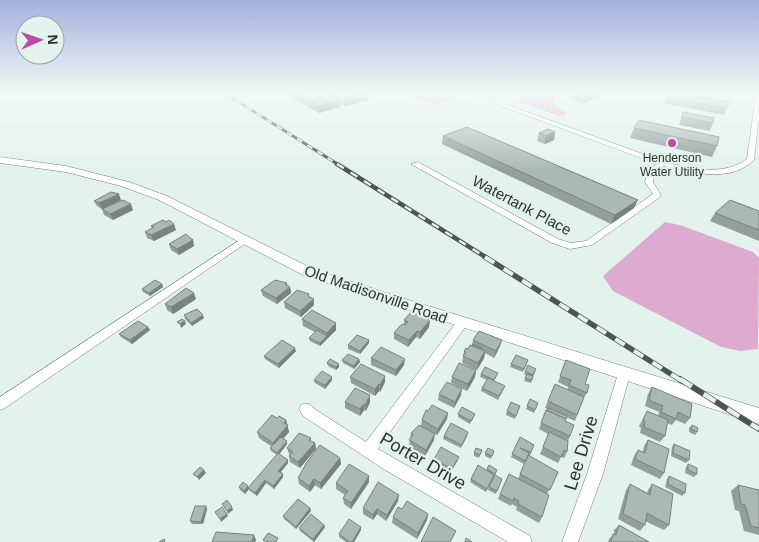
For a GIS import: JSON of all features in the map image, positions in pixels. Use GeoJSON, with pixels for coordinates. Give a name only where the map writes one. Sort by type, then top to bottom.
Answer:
{"type":"FeatureCollection","features":[{"type":"Feature","properties":{"kind":"main road","name":"Old Madisonville Road"},"geometry":{"type":"LineString","coordinates":[[0,160],[66,169],[118,182],[162,198],[243,241],[308,272],[462,323],[759,416]]}},
{"type":"Feature","properties":{"kind":"street"},"geometry":{"type":"LineString","coordinates":[[541,119],[663,164],[701,171],[730,170],[747,163],[756,154],[758,119]]}},
{"type":"Feature","properties":{"kind":"street","name":"Watertank Place"},"geometry":{"type":"LineString","coordinates":[[415,164],[555,241],[570,246],[589,243],[657,195],[649,182],[652,172],[663,164]]}},
{"type":"Feature","properties":{"kind":"street"},"geometry":{"type":"LineString","coordinates":[[0,404],[243,241]]}},
{"type":"Feature","properties":{"kind":"street"},"geometry":{"type":"LineString","coordinates":[[368,451],[400,410],[462,323]]}},
{"type":"Feature","properties":{"kind":"street","name":"Lee Drive"},"geometry":{"type":"LineString","coordinates":[[570,542],[595,474],[624,374]]}},
{"type":"Feature","properties":{"kind":"street","name":"Porter Drive"},"geometry":{"type":"LineString","coordinates":[[306,409],[368,451],[524,542]]}},
{"type":"Feature","properties":{"kind":"shaded area"},"geometry":{"type":"Polygon","coordinates":[[[665,222],[680,225],[753,252],[759,258],[758,349],[741,351],[721,347],[613,291],[603,276],[665,222]]]}},
{"type":"Feature","properties":{"kind":"building"},"geometry":{"type":"Polygon","coordinates":[[[694,119],[714,119],[713,123],[694,119]]]}},
{"type":"Feature","properties":{"kind":"building"},"geometry":{"type":"Polygon","coordinates":[[[639,120],[719,137],[717,146],[634,128],[639,120]]]}},
{"type":"Feature","properties":{"kind":"building"},"geometry":{"type":"Polygon","coordinates":[[[467,127],[638,200],[615,215],[443,136],[467,127]]]}},
{"type":"Feature","properties":{"kind":"building"},"geometry":{"type":"Polygon","coordinates":[[[548,129],[555,132],[546,136],[539,133],[548,129]]]}},
{"type":"Feature","properties":{"kind":"building"},"geometry":{"type":"Polygon","coordinates":[[[111,192],[119,194],[99,203],[94,201],[111,192]]]}},
{"type":"Feature","properties":{"kind":"building"},"geometry":{"type":"Polygon","coordinates":[[[123,200],[131,204],[110,214],[102,209],[123,200]]]}},
{"type":"Feature","properties":{"kind":"building"},"geometry":{"type":"Polygon","coordinates":[[[730,200],[759,211],[759,230],[715,213],[730,200]]]}},
{"type":"Feature","properties":{"kind":"building"},"geometry":{"type":"Polygon","coordinates":[[[163,220],[166,222],[169,220],[174,224],[151,235],[145,232],[154,227],[151,226],[163,220]]]}},
{"type":"Feature","properties":{"kind":"building"},"geometry":{"type":"Polygon","coordinates":[[[186,234],[193,240],[177,249],[169,244],[186,234]]]}},
{"type":"Feature","properties":{"kind":"building"},"geometry":{"type":"Polygon","coordinates":[[[155,280],[162,284],[149,293],[142,289],[155,280]]]}},
{"type":"Feature","properties":{"kind":"building"},"geometry":{"type":"Polygon","coordinates":[[[275,280],[287,283],[285,284],[290,287],[276,298],[261,290],[275,280]]]}},
{"type":"Feature","properties":{"kind":"building"},"geometry":{"type":"Polygon","coordinates":[[[186,288],[194,293],[171,307],[165,304],[186,288]]]}},
{"type":"Feature","properties":{"kind":"building"},"geometry":{"type":"Polygon","coordinates":[[[297,290],[309,294],[308,296],[314,299],[300,311],[284,302],[297,290]]]}},
{"type":"Feature","properties":{"kind":"building"},"geometry":{"type":"Polygon","coordinates":[[[197,309],[203,315],[191,323],[184,315],[197,309]]]}},
{"type":"Feature","properties":{"kind":"building"},"geometry":{"type":"Polygon","coordinates":[[[312,310],[336,323],[327,333],[302,319],[312,310]]]}},
{"type":"Feature","properties":{"kind":"building"},"geometry":{"type":"Polygon","coordinates":[[[411,312],[430,320],[420,332],[417,331],[409,340],[394,333],[402,324],[405,325],[408,322],[404,320],[411,312]]]}},
{"type":"Feature","properties":{"kind":"building"},"geometry":{"type":"Polygon","coordinates":[[[182,319],[185,321],[180,324],[177,322],[182,319]]]}},
{"type":"Feature","properties":{"kind":"building"},"geometry":{"type":"Polygon","coordinates":[[[138,321],[148,327],[130,340],[119,334],[138,321]]]}},
{"type":"Feature","properties":{"kind":"building"},"geometry":{"type":"Polygon","coordinates":[[[317,330],[327,336],[320,343],[309,338],[317,330]]]}},
{"type":"Feature","properties":{"kind":"building"},"geometry":{"type":"Polygon","coordinates":[[[479,331],[502,340],[496,351],[473,340],[479,331]]]}},
{"type":"Feature","properties":{"kind":"building"},"geometry":{"type":"Polygon","coordinates":[[[357,335],[369,340],[360,351],[348,345],[357,335]]]}},
{"type":"Feature","properties":{"kind":"building"},"geometry":{"type":"Polygon","coordinates":[[[282,340],[295,348],[278,364],[264,356],[282,340]]]}},
{"type":"Feature","properties":{"kind":"building"},"geometry":{"type":"Polygon","coordinates":[[[470,345],[485,351],[478,363],[463,356],[466,352],[464,351],[470,345]]]}},
{"type":"Feature","properties":{"kind":"building"},"geometry":{"type":"Polygon","coordinates":[[[381,347],[405,359],[396,370],[371,358],[381,347]]]}},
{"type":"Feature","properties":{"kind":"building"},"geometry":{"type":"Polygon","coordinates":[[[348,354],[359,359],[354,366],[342,360],[348,354]]]}},
{"type":"Feature","properties":{"kind":"building"},"geometry":{"type":"Polygon","coordinates":[[[516,355],[528,360],[524,369],[511,364],[516,355]]]}},
{"type":"Feature","properties":{"kind":"building"},"geometry":{"type":"Polygon","coordinates":[[[330,359],[339,364],[336,367],[327,363],[330,359]]]}},
{"type":"Feature","properties":{"kind":"building"},"geometry":{"type":"Polygon","coordinates":[[[566,360],[590,369],[585,384],[589,385],[587,393],[569,385],[571,380],[560,376],[566,360]]]}},
{"type":"Feature","properties":{"kind":"building"},"geometry":{"type":"Polygon","coordinates":[[[459,363],[476,370],[468,384],[452,377],[459,363]]]}},
{"type":"Feature","properties":{"kind":"building"},"geometry":{"type":"Polygon","coordinates":[[[361,364],[385,376],[380,385],[375,389],[350,377],[361,364]]]}},
{"type":"Feature","properties":{"kind":"building"},"geometry":{"type":"Polygon","coordinates":[[[528,365],[536,369],[533,375],[525,371],[528,365]]]}},
{"type":"Feature","properties":{"kind":"building"},"geometry":{"type":"Polygon","coordinates":[[[485,367],[498,373],[494,380],[481,374],[485,367]]]}},
{"type":"Feature","properties":{"kind":"building"},"geometry":{"type":"Polygon","coordinates":[[[322,371],[332,377],[325,385],[314,380],[322,371]]]}},
{"type":"Feature","properties":{"kind":"building"},"geometry":{"type":"Polygon","coordinates":[[[527,374],[533,376],[532,380],[525,378],[527,374]]]}},
{"type":"Feature","properties":{"kind":"building"},"geometry":{"type":"Polygon","coordinates":[[[488,378],[505,386],[499,396],[482,388],[488,378]]]}},
{"type":"Feature","properties":{"kind":"building"},"geometry":{"type":"Polygon","coordinates":[[[447,382],[462,389],[455,402],[439,394],[447,382]]]}},
{"type":"Feature","properties":{"kind":"building"},"geometry":{"type":"Polygon","coordinates":[[[555,384],[584,397],[577,415],[548,401],[555,384]]]}},
{"type":"Feature","properties":{"kind":"building"},"geometry":{"type":"Polygon","coordinates":[[[652,387],[692,404],[690,418],[678,412],[676,419],[661,412],[663,406],[649,400],[652,387]]]}},
{"type":"Feature","properties":{"kind":"building"},"geometry":{"type":"Polygon","coordinates":[[[355,388],[370,395],[365,405],[360,409],[345,402],[355,388]]]}},
{"type":"Feature","properties":{"kind":"building"},"geometry":{"type":"Polygon","coordinates":[[[530,399],[538,403],[535,410],[527,406],[530,399]]]}},
{"type":"Feature","properties":{"kind":"building"},"geometry":{"type":"Polygon","coordinates":[[[511,402],[520,406],[516,416],[507,411],[511,402]]]}},
{"type":"Feature","properties":{"kind":"building"},"geometry":{"type":"Polygon","coordinates":[[[432,405],[448,413],[438,429],[422,420],[426,410],[428,411],[432,405]]]}},
{"type":"Feature","properties":{"kind":"building"},"geometry":{"type":"Polygon","coordinates":[[[462,407],[475,414],[471,421],[458,414],[462,407]]]}},
{"type":"Feature","properties":{"kind":"building"},"geometry":{"type":"Polygon","coordinates":[[[548,408],[567,416],[566,419],[547,410],[548,408]]]}},
{"type":"Feature","properties":{"kind":"building"},"geometry":{"type":"Polygon","coordinates":[[[546,410],[566,419],[565,421],[574,425],[570,436],[541,423],[546,410]]]}},
{"type":"Feature","properties":{"kind":"building"},"geometry":{"type":"Polygon","coordinates":[[[647,411],[668,420],[665,436],[644,427],[645,421],[643,420],[647,411]]]}},
{"type":"Feature","properties":{"kind":"building"},"geometry":{"type":"Polygon","coordinates":[[[272,415],[286,420],[284,423],[288,425],[273,443],[257,432],[272,415]]]}},
{"type":"Feature","properties":{"kind":"building"},"geometry":{"type":"Polygon","coordinates":[[[451,423],[468,432],[462,445],[444,436],[451,423]]]}},
{"type":"Feature","properties":{"kind":"building"},"geometry":{"type":"Polygon","coordinates":[[[419,425],[435,434],[426,450],[409,440],[413,434],[411,433],[419,425]]]}},
{"type":"Feature","properties":{"kind":"building"},"geometry":{"type":"Polygon","coordinates":[[[692,425],[698,428],[697,432],[691,429],[692,425]]]}},
{"type":"Feature","properties":{"kind":"building"},"geometry":{"type":"Polygon","coordinates":[[[549,432],[568,441],[567,452],[564,450],[561,457],[543,447],[549,432]]]}},
{"type":"Feature","properties":{"kind":"building"},"geometry":{"type":"Polygon","coordinates":[[[299,433],[311,438],[309,440],[315,443],[298,462],[289,456],[293,452],[287,448],[299,433]]]}},
{"type":"Feature","properties":{"kind":"building"},"geometry":{"type":"Polygon","coordinates":[[[281,437],[287,441],[277,453],[270,448],[281,437]]]}},
{"type":"Feature","properties":{"kind":"building"},"geometry":{"type":"Polygon","coordinates":[[[520,437],[534,445],[531,452],[520,448],[529,453],[526,461],[512,454],[520,437]]]}},
{"type":"Feature","properties":{"kind":"building"},"geometry":{"type":"Polygon","coordinates":[[[648,440],[669,449],[664,473],[635,459],[638,450],[645,453],[648,440]]]}},
{"type":"Feature","properties":{"kind":"building"},"geometry":{"type":"Polygon","coordinates":[[[674,444],[690,451],[689,460],[673,453],[674,444]]]}},
{"type":"Feature","properties":{"kind":"building"},"geometry":{"type":"Polygon","coordinates":[[[320,445],[340,458],[320,483],[314,479],[309,486],[298,478],[320,445]]]}},
{"type":"Feature","properties":{"kind":"building"},"geometry":{"type":"Polygon","coordinates":[[[441,447],[459,457],[452,469],[434,459],[441,447]]]}},
{"type":"Feature","properties":{"kind":"building"},"geometry":{"type":"Polygon","coordinates":[[[476,448],[482,450],[480,455],[474,453],[476,448]]]}},
{"type":"Feature","properties":{"kind":"building"},"geometry":{"type":"Polygon","coordinates":[[[488,448],[494,451],[492,456],[485,453],[488,448]]]}},
{"type":"Feature","properties":{"kind":"building"},"geometry":{"type":"Polygon","coordinates":[[[278,453],[288,460],[278,471],[283,474],[273,486],[265,480],[255,493],[248,488],[278,453]]]}},
{"type":"Feature","properties":{"kind":"building"},"geometry":{"type":"Polygon","coordinates":[[[528,455],[558,472],[550,490],[520,474],[528,455]]]}},
{"type":"Feature","properties":{"kind":"building"},"geometry":{"type":"Polygon","coordinates":[[[349,464],[369,476],[351,503],[343,498],[348,491],[336,483],[349,464]]]}},
{"type":"Feature","properties":{"kind":"building"},"geometry":{"type":"Polygon","coordinates":[[[688,464],[697,468],[697,474],[688,470],[688,464]]]}},
{"type":"Feature","properties":{"kind":"building"},"geometry":{"type":"Polygon","coordinates":[[[478,465],[494,475],[487,489],[471,479],[478,465]]]}},
{"type":"Feature","properties":{"kind":"building"},"geometry":{"type":"Polygon","coordinates":[[[489,465],[497,470],[495,474],[487,469],[489,465]]]}},
{"type":"Feature","properties":{"kind":"building"},"geometry":{"type":"Polygon","coordinates":[[[200,467],[204,470],[197,477],[193,474],[200,467]]]}},
{"type":"Feature","properties":{"kind":"building"},"geometry":{"type":"Polygon","coordinates":[[[509,474],[549,495],[542,517],[518,504],[519,501],[514,498],[513,501],[500,494],[509,474]]]}},
{"type":"Feature","properties":{"kind":"building"},"geometry":{"type":"Polygon","coordinates":[[[495,475],[502,479],[497,491],[489,487],[495,475]]]}},
{"type":"Feature","properties":{"kind":"building"},"geometry":{"type":"Polygon","coordinates":[[[669,476],[686,484],[685,493],[668,484],[669,476]]]}},
{"type":"Feature","properties":{"kind":"building"},"geometry":{"type":"Polygon","coordinates":[[[243,482],[248,486],[244,491],[239,487],[243,482]]]}},
{"type":"Feature","properties":{"kind":"building"},"geometry":{"type":"Polygon","coordinates":[[[378,482],[399,495],[387,515],[377,509],[373,515],[363,508],[378,482]]]}},
{"type":"Feature","properties":{"kind":"building"},"geometry":{"type":"Polygon","coordinates":[[[630,484],[650,495],[652,484],[673,494],[669,525],[647,513],[645,525],[623,514],[630,484]]]}},
{"type":"Feature","properties":{"kind":"building"},"geometry":{"type":"Polygon","coordinates":[[[738,485],[759,490],[759,528],[751,526],[745,505],[741,504],[738,485]]]}},
{"type":"Feature","properties":{"kind":"building"},"geometry":{"type":"Polygon","coordinates":[[[298,499],[310,508],[296,527],[283,516],[298,499]]]}},
{"type":"Feature","properties":{"kind":"building"},"geometry":{"type":"Polygon","coordinates":[[[227,500],[232,507],[227,511],[222,504],[227,500]]]}},
{"type":"Feature","properties":{"kind":"building"},"geometry":{"type":"Polygon","coordinates":[[[407,501],[428,514],[418,533],[393,517],[398,507],[402,509],[407,501]]]}},
{"type":"Feature","properties":{"kind":"building"},"geometry":{"type":"Polygon","coordinates":[[[195,506],[206,506],[201,522],[190,521],[195,506]]]}},
{"type":"Feature","properties":{"kind":"building"},"geometry":{"type":"Polygon","coordinates":[[[222,507],[227,514],[220,519],[215,512],[222,507]]]}},
{"type":"Feature","properties":{"kind":"building"},"geometry":{"type":"Polygon","coordinates":[[[311,514],[324,525],[313,539],[299,528],[311,514]]]}},
{"type":"Feature","properties":{"kind":"building"},"geometry":{"type":"Polygon","coordinates":[[[433,517],[456,531],[450,542],[421,542],[433,517]]]}},
{"type":"Feature","properties":{"kind":"building"},"geometry":{"type":"Polygon","coordinates":[[[349,519],[361,527],[352,542],[339,534],[349,519]]]}},
{"type":"Feature","properties":{"kind":"building"},"geometry":{"type":"Polygon","coordinates":[[[619,525],[649,542],[611,542],[613,534],[616,535],[619,525]]]}},
{"type":"Feature","properties":{"kind":"building"},"geometry":{"type":"Polygon","coordinates":[[[216,532],[254,535],[252,542],[212,542],[216,532]]]}},
{"type":"Feature","properties":{"kind":"building"},"geometry":{"type":"Polygon","coordinates":[[[268,533],[278,538],[276,542],[263,540],[268,533]]]}},
{"type":"Feature","properties":{"kind":"railway"},"geometry":{"type":"LineString","coordinates":[[266,119],[339,165]]}},
{"type":"Feature","properties":{"kind":"railway"},"geometry":{"type":"LineString","coordinates":[[337,164],[487,258]]}},
{"type":"Feature","properties":{"kind":"railway"},"geometry":{"type":"LineString","coordinates":[[485,257],[682,381]]}},
{"type":"Feature","properties":{"kind":"railway"},"geometry":{"type":"LineString","coordinates":[[680,379],[759,429]]}},
{"type":"Feature","properties":{"kind":"place","name":"Henderson Water Utility"},"geometry":{"type":"Point","coordinates":[672,143]}}]}
